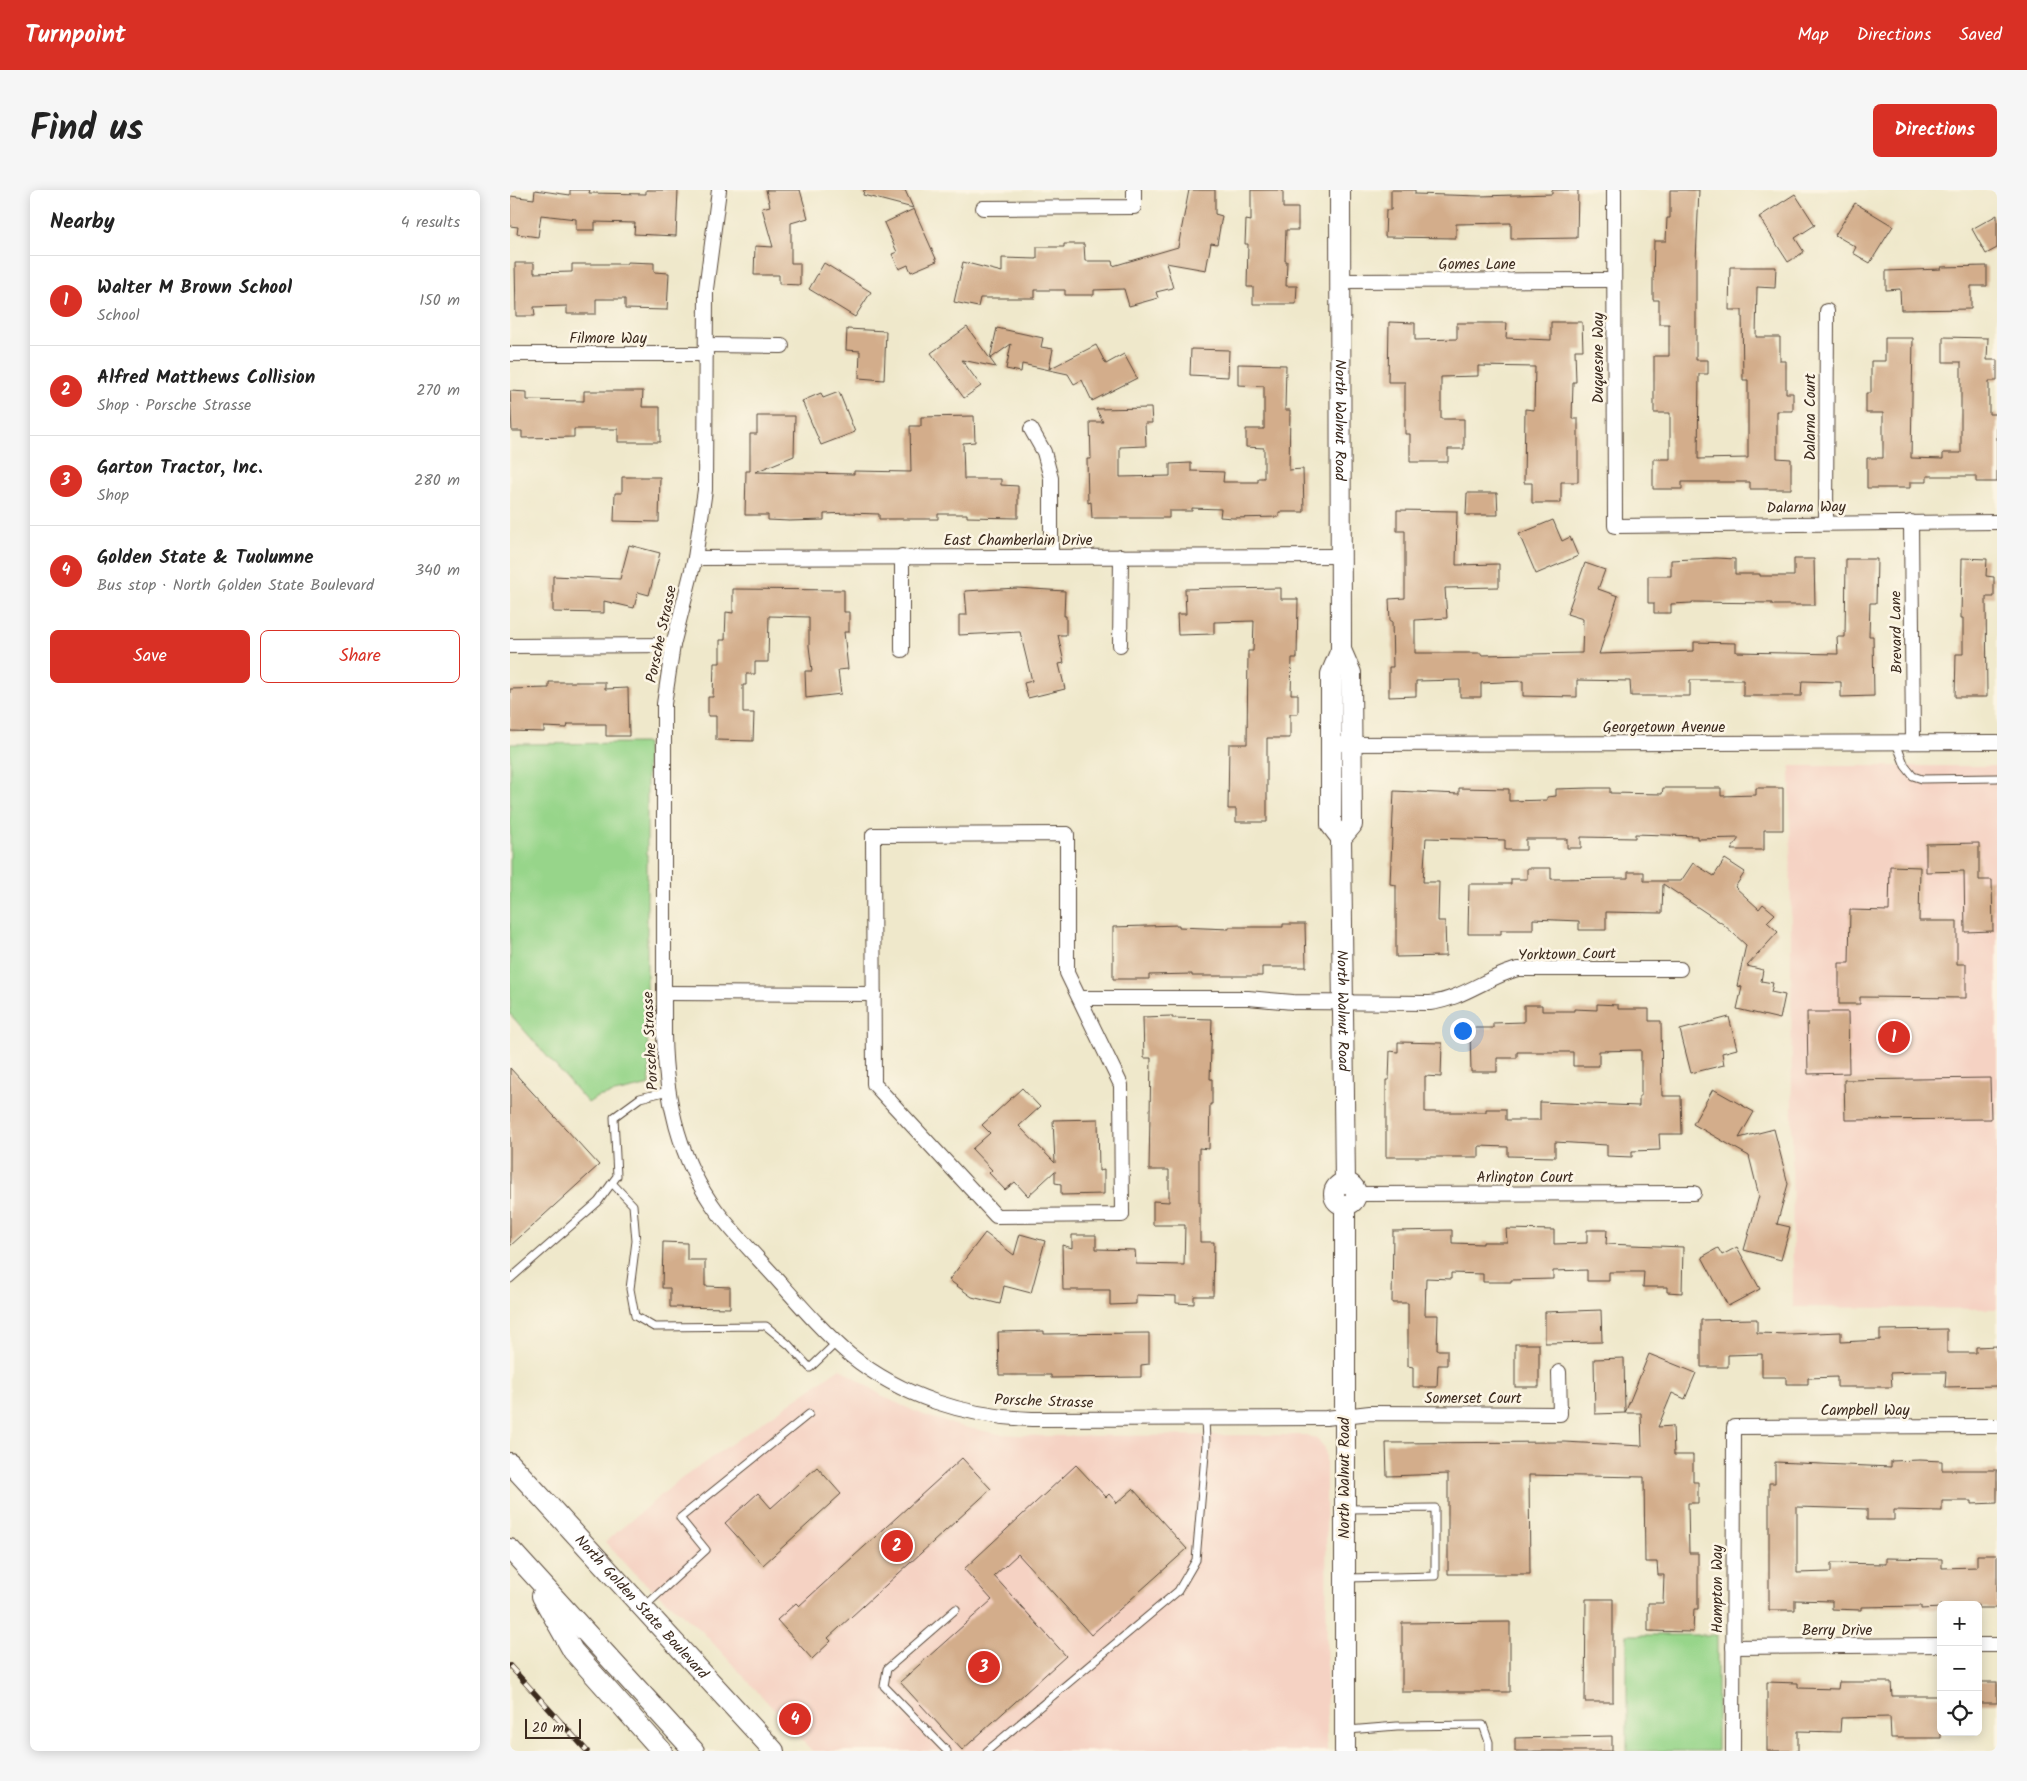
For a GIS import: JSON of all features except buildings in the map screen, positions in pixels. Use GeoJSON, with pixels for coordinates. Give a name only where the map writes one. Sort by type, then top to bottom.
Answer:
{"type":"FeatureCollection","features":[{"type":"Feature","properties":{"kind":"street","name":"Porsche Strasse"},"geometry":{"type":"LineString","coordinates":[[719,190],[706,289],[705,490],[696,558],[673,645],[666,685],[664,713],[664,1049],[668,1091],[679,1134],[690,1163],[716,1209],[821,1328],[836,1343],[866,1367],[899,1387],[943,1404],[976,1413],[1032,1419],[1326,1418],[1344,1416]]}},
{"type":"Feature","properties":{"kind":"street"},"geometry":{"type":"LineString","coordinates":[[983,208],[1134,207],[1134,190]]}},
{"type":"Feature","properties":{"kind":"street","name":"North Walnut Road"},"geometry":{"type":"LineString","coordinates":[[1340,190],[1341,650],[1332,674],[1332,825],[1341,838],[1342,1003],[1349,1194],[1344,1416],[1345,1751]]}},
{"type":"Feature","properties":{"kind":"street","name":"Duquesne Way"},"geometry":{"type":"LineString","coordinates":[[1614,190],[1616,526]]}},
{"type":"Feature","properties":{"kind":"street","name":"Gomes Lane"},"geometry":{"type":"LineString","coordinates":[[1341,281],[1614,280]]}},
{"type":"Feature","properties":{"kind":"street","name":"Dalarna Court"},"geometry":{"type":"LineString","coordinates":[[1826,523],[1827,311]]}},
{"type":"Feature","properties":{"kind":"street","name":"Filmore Way"},"geometry":{"type":"LineString","coordinates":[[510,354],[782,346]]}},
{"type":"Feature","properties":{"kind":"street"},"geometry":{"type":"LineString","coordinates":[[1031,429],[1044,452],[1051,478],[1051,556]]}},
{"type":"Feature","properties":{"kind":"street","name":"Brevard Lane"},"geometry":{"type":"LineString","coordinates":[[1911,522],[1913,742]]}},
{"type":"Feature","properties":{"kind":"street","name":"Dalarna Way"},"geometry":{"type":"LineString","coordinates":[[1616,526],[1997,522]]}},
{"type":"Feature","properties":{"kind":"street"},"geometry":{"type":"LineString","coordinates":[[902,556],[902,650]]}},
{"type":"Feature","properties":{"kind":"street"},"geometry":{"type":"LineString","coordinates":[[1120,645],[1121,556]]}},
{"type":"Feature","properties":{"kind":"street","name":"East Chamberlain Drive"},"geometry":{"type":"LineString","coordinates":[[696,558],[1341,556]]}},
{"type":"Feature","properties":{"kind":"street"},"geometry":{"type":"LineString","coordinates":[[510,646],[673,645]]}},
{"type":"Feature","properties":{"kind":"street","name":"North Walnut Road"},"geometry":{"type":"LineString","coordinates":[[1341,650],[1351,673],[1352,744],[1352,825],[1341,838]]}},
{"type":"Feature","properties":{"kind":"street","name":"Georgetown Avenue"},"geometry":{"type":"LineString","coordinates":[[1332,744],[1997,742]]}},
{"type":"Feature","properties":{"kind":"street"},"geometry":{"type":"LineString","coordinates":[[1067,834],[1067,973],[1080,998],[1121,1085],[1122,1216],[996,1216],[874,1084],[874,835],[1067,834]]}},
{"type":"Feature","properties":{"kind":"street","name":"Yorktown Court"},"geometry":{"type":"LineString","coordinates":[[1080,998],[1248,998],[1293,1002],[1421,1004],[1441,1002],[1456,997],[1499,975],[1528,968],[1680,969]]}},
{"type":"Feature","properties":{"kind":"street"},"geometry":{"type":"LineString","coordinates":[[664,993],[874,994]]}},
{"type":"Feature","properties":{"kind":"street","name":"Arlington Court"},"geometry":{"type":"LineString","coordinates":[[1349,1194],[1694,1193]]}},
{"type":"Feature","properties":{"kind":"street","name":"Somerset Court"},"geometry":{"type":"LineString","coordinates":[[1344,1416],[1370,1413],[1560,1414],[1559,1372]]}},
{"type":"Feature","properties":{"kind":"street","name":"Campbell Way"},"geometry":{"type":"LineString","coordinates":[[1734,1427],[1997,1426]]}},
{"type":"Feature","properties":{"kind":"street","name":"Hampton Way"},"geometry":{"type":"LineString","coordinates":[[1733,1751],[1734,1427]]}},
{"type":"Feature","properties":{"kind":"street","name":"North Golden State Boulevard"},"geometry":{"type":"LineString","coordinates":[[510,1463],[774,1751]]}},
{"type":"Feature","properties":{"kind":"street"},"geometry":{"type":"LineString","coordinates":[[510,1549],[694,1751]]}},
{"type":"Feature","properties":{"kind":"street"},"geometry":{"type":"LineString","coordinates":[[525,1566],[573,1652],[662,1751]]}},
{"type":"Feature","properties":{"kind":"street"},"geometry":{"type":"LineString","coordinates":[[1982,1645],[1997,1645]]}},
{"type":"Feature","properties":{"kind":"street","name":"Berry Drive"},"geometry":{"type":"LineString","coordinates":[[1733,1647],[1937,1646]]}},
{"type":"Feature","properties":{"kind":"lane"},"geometry":{"type":"LineString","coordinates":[[1896,742],[1905,766],[1913,776],[1922,778],[1997,778]]}},
{"type":"Feature","properties":{"kind":"lane"},"geometry":{"type":"LineString","coordinates":[[510,1279],[598,1202],[617,1176],[614,1117],[640,1098],[668,1091]]}},
{"type":"Feature","properties":{"kind":"lane"},"geometry":{"type":"LineString","coordinates":[[612,1183],[633,1205],[636,1241],[630,1289],[635,1316],[654,1326],[766,1326],[789,1345],[810,1368],[836,1343]]}},
{"type":"Feature","properties":{"kind":"lane"},"geometry":{"type":"LineString","coordinates":[[643,1607],[706,1550],[680,1518],[809,1414]]}},
{"type":"Feature","properties":{"kind":"lane"},"geometry":{"type":"LineString","coordinates":[[987,1751],[1178,1591],[1196,1560],[1206,1443],[1205,1418]]}},
{"type":"Feature","properties":{"kind":"lane"},"geometry":{"type":"LineString","coordinates":[[1344,1509],[1435,1508],[1435,1576],[1345,1578]]}},
{"type":"Feature","properties":{"kind":"lane"},"geometry":{"type":"LineString","coordinates":[[947,1751],[884,1686],[887,1669],[956,1609]]}},
{"type":"Feature","properties":{"kind":"lane"},"geometry":{"type":"LineString","coordinates":[[1345,1730],[1397,1726],[1484,1725],[1489,1742],[1489,1751]]}},
{"type":"Feature","properties":{"kind":"shaded area"},"geometry":{"type":"Polygon","coordinates":[[[1790,766],[1997,766],[1997,1309],[1793,1307],[1790,766]]]}},
{"type":"Feature","properties":{"kind":"shaded area"},"geometry":{"type":"Polygon","coordinates":[[[840,1368],[884,1397],[921,1414],[959,1426],[999,1434],[1041,1436],[1306,1435],[1317,1439],[1325,1448],[1326,1457],[1327,1751],[812,1751],[702,1631],[639,1578],[605,1542],[678,1481],[840,1368]]]}},
{"type":"Feature","properties":{"kind":"green space"},"geometry":{"type":"Polygon","coordinates":[[[647,743],[647,1033],[650,1085],[597,1097],[588,1103],[510,1014],[510,744],[647,743]]]}},
{"type":"Feature","properties":{"kind":"green space"},"geometry":{"type":"Polygon","coordinates":[[[1627,1635],[1717,1635],[1717,1751],[1627,1751],[1627,1635]]]}},
{"type":"Feature","properties":{"kind":"railway"},"geometry":{"type":"LineString","coordinates":[[510,1666],[587,1751]]}},
{"type":"Feature","properties":{"kind":"place","name":"Walter M Brown School"},"geometry":{"type":"Point","coordinates":[1894,1037]}},
{"type":"Feature","properties":{"kind":"place","name":"Alfred Matthews Collision"},"geometry":{"type":"Point","coordinates":[897,1546]}},
{"type":"Feature","properties":{"kind":"place","name":"Garton Tractor, Inc."},"geometry":{"type":"Point","coordinates":[984,1667]}},
{"type":"Feature","properties":{"kind":"place","name":"Golden State & Tuolumne"},"geometry":{"type":"Point","coordinates":[795,1719]}}]}
